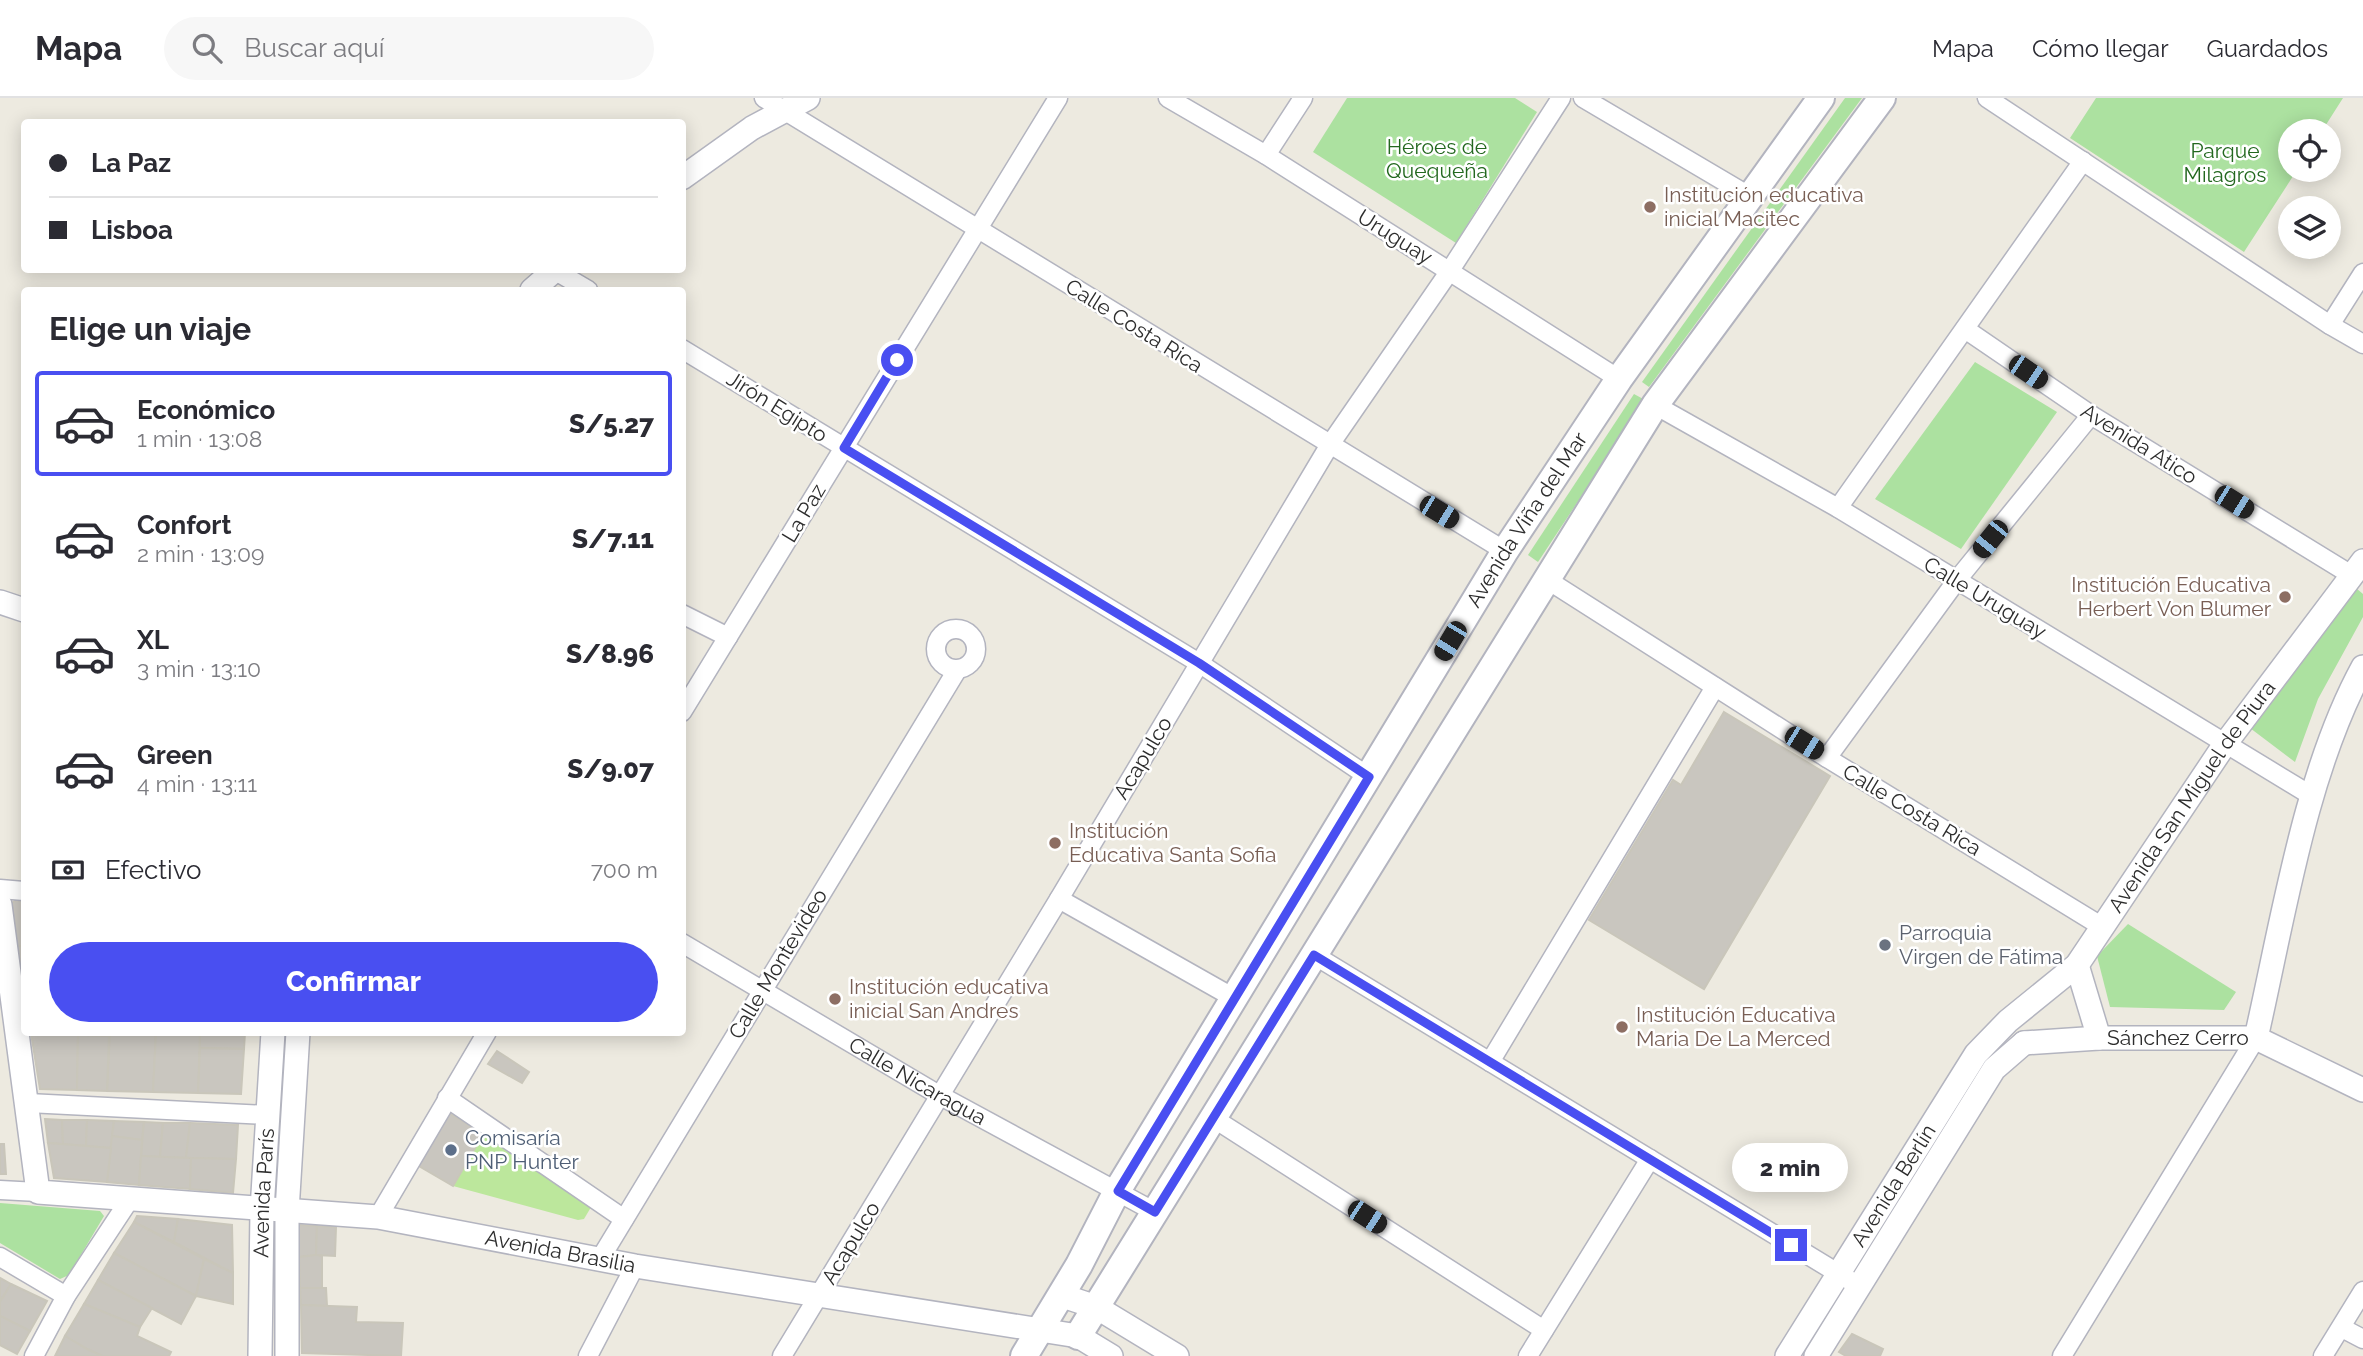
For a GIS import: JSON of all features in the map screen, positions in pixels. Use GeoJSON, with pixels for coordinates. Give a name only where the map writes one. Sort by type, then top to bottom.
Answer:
{"type":"FeatureCollection","features":[{"type":"Feature","properties":{"kind":"main road","name":"Avenida Viña del Mar"},"geometry":{"type":"LineString","coordinates":[[1024,1356],[1118,1191],[1505,551],[1619,379],[1821,98]]}},
{"type":"Feature","properties":{"kind":"main road"},"geometry":{"type":"LineString","coordinates":[[1078,1336],[1655,405],[1882,98]]}},
{"type":"Feature","properties":{"kind":"street","name":"Calle Costa Rica"},"geometry":{"type":"LineString","coordinates":[[764,98],[1329,446],[1505,551]]}},
{"type":"Feature","properties":{"kind":"street"},"geometry":{"type":"LineString","coordinates":[[686,175],[752,128],[787,112],[808,98]]}},
{"type":"Feature","properties":{"kind":"street","name":"La Paz"},"geometry":{"type":"LineString","coordinates":[[686,706],[1058,98]]}},
{"type":"Feature","properties":{"kind":"street","name":"Uruguay"},"geometry":{"type":"LineString","coordinates":[[1168,98],[1266,155],[1619,379]]}},
{"type":"Feature","properties":{"kind":"street"},"geometry":{"type":"LineString","coordinates":[[1266,155],[1303,98]]}},
{"type":"Feature","properties":{"kind":"street","name":"Acapulco"},"geometry":{"type":"LineString","coordinates":[[782,1356],[1329,446],[1449,272],[1561,98]]}},
{"type":"Feature","properties":{"kind":"street"},"geometry":{"type":"LineString","coordinates":[[1583,98],[1749,196]]}},
{"type":"Feature","properties":{"kind":"street"},"geometry":{"type":"LineString","coordinates":[[1987,98],[2330,326],[2363,344]]}},
{"type":"Feature","properties":{"kind":"street"},"geometry":{"type":"LineString","coordinates":[[1838,508],[2083,161]]}},
{"type":"Feature","properties":{"kind":"street"},"geometry":{"type":"LineString","coordinates":[[535,287],[552,273]]}},
{"type":"Feature","properties":{"kind":"street"},"geometry":{"type":"LineString","coordinates":[[560,273],[583,287]]}},
{"type":"Feature","properties":{"kind":"street"},"geometry":{"type":"LineString","coordinates":[[2330,326],[2363,273]]}},
{"type":"Feature","properties":{"kind":"street","name":"Avenida Atico"},"geometry":{"type":"LineString","coordinates":[[1965,329],[2091,415],[2358,569]]}},
{"type":"Feature","properties":{"kind":"street","name":"Jirón Egipto"},"geometry":{"type":"LineString","coordinates":[[686,351],[1199,663],[1369,777]]}},
{"type":"Feature","properties":{"kind":"street","name":"Calle Uruguay"},"geometry":{"type":"LineString","coordinates":[[1655,405],[1838,508],[2312,796]]}},
{"type":"Feature","properties":{"kind":"street"},"geometry":{"type":"LineString","coordinates":[[1827,758],[1957,580],[2091,415]]}},
{"type":"Feature","properties":{"kind":"street","name":"Avenida San Miguel de Piura"},"geometry":{"type":"LineString","coordinates":[[2008,1021],[2077,965],[2225,744],[2358,569]]}},
{"type":"Feature","properties":{"kind":"street","name":"Calle Costa Rica"},"geometry":{"type":"LineString","coordinates":[[1546,579],[1827,758],[2101,926]]}},
{"type":"Feature","properties":{"kind":"street"},"geometry":{"type":"LineString","coordinates":[[0,602],[21,609]]}},
{"type":"Feature","properties":{"kind":"street"},"geometry":{"type":"LineString","coordinates":[[686,616],[729,637]]}},
{"type":"Feature","properties":{"kind":"street"},"geometry":{"type":"LineString","coordinates":[[2062,1356],[2256,1038],[2312,796],[2344,701],[2363,667]]}},
{"type":"Feature","properties":{"kind":"street","name":"Calle Montevideo"},"geometry":{"type":"LineString","coordinates":[[600,1259],[957,670]]}},
{"type":"Feature","properties":{"kind":"street"},"geometry":{"type":"LineString","coordinates":[[1490,1062],[1715,687]]}},
{"type":"Feature","properties":{"kind":"street"},"geometry":{"type":"LineString","coordinates":[[0,889],[21,891]]}},
{"type":"Feature","properties":{"kind":"street"},"geometry":{"type":"LineString","coordinates":[[1059,899],[1234,999]]}},
{"type":"Feature","properties":{"kind":"street"},"geometry":{"type":"LineString","coordinates":[[0,905],[38,1192]]}},
{"type":"Feature","properties":{"kind":"street","name":"Calle Nicaragua"},"geometry":{"type":"LineString","coordinates":[[686,945],[939,1095],[1155,1212]]}},
{"type":"Feature","properties":{"kind":"street"},"geometry":{"type":"LineString","coordinates":[[1314,955],[1859,1286]]}},
{"type":"Feature","properties":{"kind":"street"},"geometry":{"type":"LineString","coordinates":[[2077,965],[2099,1038]]}},
{"type":"Feature","properties":{"kind":"street"},"geometry":{"type":"LineString","coordinates":[[2008,1021],[2024,1042]]}},
{"type":"Feature","properties":{"kind":"street","name":"Avenida Berlín"},"geometry":{"type":"LineString","coordinates":[[1787,1356],[1976,1054],[2008,1021]]}},
{"type":"Feature","properties":{"kind":"street","name":"Avenida París"},"geometry":{"type":"LineString","coordinates":[[260,1356],[262,1210],[273,1036]]}},
{"type":"Feature","properties":{"kind":"street","name":"Avenida París"},"geometry":{"type":"LineString","coordinates":[[287,1356],[287,1211],[298,1036]]}},
{"type":"Feature","properties":{"kind":"street"},"geometry":{"type":"LineString","coordinates":[[378,1217],[485,1036]]}},
{"type":"Feature","properties":{"kind":"street","name":"Sánchez Cerro"},"geometry":{"type":"LineString","coordinates":[[2024,1042],[2099,1038],[2256,1038],[2363,1090]]}},
{"type":"Feature","properties":{"kind":"street","name":"Avenida Berlín"},"geometry":{"type":"LineString","coordinates":[[1816,1356],[1994,1069],[2024,1042]]}},
{"type":"Feature","properties":{"kind":"street"},"geometry":{"type":"LineString","coordinates":[[447,1098],[624,1219]]}},
{"type":"Feature","properties":{"kind":"street"},"geometry":{"type":"LineString","coordinates":[[28,1103],[268,1115]]}},
{"type":"Feature","properties":{"kind":"street"},"geometry":{"type":"LineString","coordinates":[[1213,1118],[1544,1330]]}},
{"type":"Feature","properties":{"kind":"street"},"geometry":{"type":"LineString","coordinates":[[1528,1356],[1650,1159]]}},
{"type":"Feature","properties":{"kind":"street","name":"Avenida Brasilia"},"geometry":{"type":"LineString","coordinates":[[0,1190],[378,1217],[635,1266],[1078,1336],[1111,1356]]}},
{"type":"Feature","properties":{"kind":"street"},"geometry":{"type":"LineString","coordinates":[[34,1356],[66,1296],[130,1199]]}},
{"type":"Feature","properties":{"kind":"street"},"geometry":{"type":"LineString","coordinates":[[0,1257],[66,1296]]}},
{"type":"Feature","properties":{"kind":"street"},"geometry":{"type":"LineString","coordinates":[[588,1356],[635,1266]]}},
{"type":"Feature","properties":{"kind":"street"},"geometry":{"type":"LineString","coordinates":[[2323,1356],[2363,1291]]}},
{"type":"Feature","properties":{"kind":"street"},"geometry":{"type":"LineString","coordinates":[[1060,1295],[1096,1307],[1177,1356]]}},
{"type":"Feature","properties":{"kind":"street"},"geometry":{"type":"LineString","coordinates":[[2342,1328],[2363,1339]]}},
{"type":"Feature","properties":{"kind":"green space","name":"Héroes de Quequeña"},"geometry":{"type":"Polygon","coordinates":[[[1347,98],[1515,98],[1537,112],[1456,243],[1313,152],[1347,98]]]}},
{"type":"Feature","properties":{"kind":"green space"},"geometry":{"type":"Polygon","coordinates":[[[1845,98],[1862,98],[1649,387],[1642,382],[1845,98]]]}},
{"type":"Feature","properties":{"kind":"green space","name":"Parque Milagros"},"geometry":{"type":"Polygon","coordinates":[[[2096,98],[2343,98],[2330,119],[2278,119],[2278,182],[2289,182],[2244,252],[2070,138],[2096,98]]]}},
{"type":"Feature","properties":{"kind":"green space"},"geometry":{"type":"Polygon","coordinates":[[[1975,362],[2057,412],[1961,549],[1875,499],[1975,362]]]}},
{"type":"Feature","properties":{"kind":"green space"},"geometry":{"type":"Polygon","coordinates":[[[1634,394],[1645,400],[1538,562],[1528,555],[1634,394]]]}},
{"type":"Feature","properties":{"kind":"green space"},"geometry":{"type":"Polygon","coordinates":[[[2350,583],[2363,594],[2363,617],[2318,699],[2295,762],[2250,728],[2350,583]]]}},
{"type":"Feature","properties":{"kind":"green space"},"geometry":{"type":"Polygon","coordinates":[[[2128,924],[2236,992],[2224,1010],[2110,1007],[2097,956],[2128,924]]]}},
{"type":"Feature","properties":{"kind":"green space"},"geometry":{"type":"Polygon","coordinates":[[[483,1134],[597,1197],[584,1219],[578,1220],[453,1186],[483,1134]]]}},
{"type":"Feature","properties":{"kind":"green space"},"geometry":{"type":"Polygon","coordinates":[[[0,1203],[100,1211],[104,1216],[69,1275],[60,1279],[0,1243],[0,1203]]]}},
{"type":"Feature","properties":{"kind":"building"},"geometry":{"type":"Polygon","coordinates":[[[1724,712],[1830,776],[1704,989],[1589,920],[1673,780],[1681,785],[1724,712]]]}},
{"type":"Feature","properties":{"kind":"building"},"geometry":{"type":"Polygon","coordinates":[[[16,900],[21,901],[21,946],[15,946],[8,906],[16,900]]]}},
{"type":"Feature","properties":{"kind":"building"},"geometry":{"type":"Polygon","coordinates":[[[15,946],[21,946],[21,979],[15,946]]]}},
{"type":"Feature","properties":{"kind":"building"},"geometry":{"type":"Polygon","coordinates":[[[31,1036],[78,1036],[77,1090],[40,1089],[31,1036]]]}},
{"type":"Feature","properties":{"kind":"building"},"geometry":{"type":"Polygon","coordinates":[[[78,1036],[109,1036],[107,1091],[77,1090],[78,1036]]]}},
{"type":"Feature","properties":{"kind":"building"},"geometry":{"type":"Polygon","coordinates":[[[110,1036],[156,1036],[153,1092],[107,1091],[110,1036]]]}},
{"type":"Feature","properties":{"kind":"building"},"geometry":{"type":"Polygon","coordinates":[[[156,1036],[200,1036],[198,1093],[153,1092],[156,1036]]]}},
{"type":"Feature","properties":{"kind":"building"},"geometry":{"type":"Polygon","coordinates":[[[200,1036],[245,1036],[244,1049],[200,1048],[200,1036]]]}},
{"type":"Feature","properties":{"kind":"building"},"geometry":{"type":"Polygon","coordinates":[[[200,1048],[244,1049],[241,1094],[198,1093],[200,1048]]]}},
{"type":"Feature","properties":{"kind":"building"},"geometry":{"type":"Polygon","coordinates":[[[497,1051],[529,1072],[522,1083],[488,1064],[497,1051]]]}},
{"type":"Feature","properties":{"kind":"building","name":"Comisaría PNP Hunter"},"geometry":{"type":"Polygon","coordinates":[[[449,1113],[483,1134],[453,1186],[417,1165],[449,1113]]]}},
{"type":"Feature","properties":{"kind":"building"},"geometry":{"type":"Polygon","coordinates":[[[45,1119],[62,1120],[63,1144],[48,1143],[45,1119]]]}},
{"type":"Feature","properties":{"kind":"building"},"geometry":{"type":"Polygon","coordinates":[[[62,1120],[87,1120],[86,1146],[63,1144],[62,1120]]]}},
{"type":"Feature","properties":{"kind":"building"},"geometry":{"type":"Polygon","coordinates":[[[87,1120],[114,1121],[111,1148],[86,1146],[87,1120]]]}},
{"type":"Feature","properties":{"kind":"building"},"geometry":{"type":"Polygon","coordinates":[[[114,1121],[144,1122],[142,1140],[112,1136],[114,1121]]]}},
{"type":"Feature","properties":{"kind":"building"},"geometry":{"type":"Polygon","coordinates":[[[144,1122],[163,1123],[160,1157],[141,1156],[144,1122]]]}},
{"type":"Feature","properties":{"kind":"building"},"geometry":{"type":"Polygon","coordinates":[[[163,1123],[190,1123],[186,1158],[160,1157],[163,1123]]]}},
{"type":"Feature","properties":{"kind":"building"},"geometry":{"type":"Polygon","coordinates":[[[190,1123],[238,1125],[236,1159],[186,1158],[190,1123]]]}},
{"type":"Feature","properties":{"kind":"building"},"geometry":{"type":"Polygon","coordinates":[[[112,1136],[142,1140],[139,1185],[107,1182],[112,1136]]]}},
{"type":"Feature","properties":{"kind":"building"},"geometry":{"type":"Polygon","coordinates":[[[48,1143],[111,1148],[107,1182],[54,1178],[48,1143]]]}},
{"type":"Feature","properties":{"kind":"building"},"geometry":{"type":"Polygon","coordinates":[[[0,1144],[4,1144],[6,1174],[0,1174],[0,1144]]]}},
{"type":"Feature","properties":{"kind":"building"},"geometry":{"type":"Polygon","coordinates":[[[141,1156],[191,1158],[190,1189],[139,1185],[141,1156]]]}},
{"type":"Feature","properties":{"kind":"building"},"geometry":{"type":"Polygon","coordinates":[[[191,1158],[236,1159],[233,1193],[190,1189],[191,1158]]]}},
{"type":"Feature","properties":{"kind":"building"},"geometry":{"type":"Polygon","coordinates":[[[137,1216],[178,1219],[174,1242],[134,1222],[137,1216]]]}},
{"type":"Feature","properties":{"kind":"building"},"geometry":{"type":"Polygon","coordinates":[[[178,1219],[232,1225],[233,1273],[174,1242],[178,1219]]]}},
{"type":"Feature","properties":{"kind":"building"},"geometry":{"type":"Polygon","coordinates":[[[134,1222],[204,1259],[196,1296],[114,1253],[134,1222]]]}},
{"type":"Feature","properties":{"kind":"building"},"geometry":{"type":"Polygon","coordinates":[[[299,1225],[317,1226],[316,1255],[299,1257],[299,1225]]]}},
{"type":"Feature","properties":{"kind":"building"},"geometry":{"type":"Polygon","coordinates":[[[317,1226],[336,1227],[335,1256],[316,1255],[317,1226]]]}},
{"type":"Feature","properties":{"kind":"building"},"geometry":{"type":"Polygon","coordinates":[[[114,1253],[196,1296],[181,1324],[98,1280],[114,1253]]]}},
{"type":"Feature","properties":{"kind":"building"},"geometry":{"type":"Polygon","coordinates":[[[322,1256],[322,1288],[300,1288],[299,1257],[322,1256]]]}},
{"type":"Feature","properties":{"kind":"building"},"geometry":{"type":"Polygon","coordinates":[[[204,1259],[233,1273],[233,1304],[196,1296],[204,1259]]]}},
{"type":"Feature","properties":{"kind":"building"},"geometry":{"type":"Polygon","coordinates":[[[0,1278],[11,1284],[0,1302],[0,1278]]]}},
{"type":"Feature","properties":{"kind":"building"},"geometry":{"type":"Polygon","coordinates":[[[98,1280],[152,1308],[140,1327],[84,1304],[98,1280]]]}},
{"type":"Feature","properties":{"kind":"building"},"geometry":{"type":"Polygon","coordinates":[[[11,1284],[47,1301],[30,1331],[0,1316],[0,1302],[11,1284]]]}},
{"type":"Feature","properties":{"kind":"building"},"geometry":{"type":"Polygon","coordinates":[[[300,1288],[326,1288],[327,1306],[301,1305],[300,1288]]]}},
{"type":"Feature","properties":{"kind":"building"},"geometry":{"type":"Polygon","coordinates":[[[84,1304],[140,1327],[137,1336],[171,1352],[169,1356],[102,1356],[65,1336],[84,1304]]]}},
{"type":"Feature","properties":{"kind":"building"},"geometry":{"type":"Polygon","coordinates":[[[301,1305],[357,1307],[356,1322],[403,1323],[401,1356],[302,1353],[301,1305]]]}},
{"type":"Feature","properties":{"kind":"building"},"geometry":{"type":"Polygon","coordinates":[[[0,1316],[30,1331],[17,1354],[0,1345],[0,1316]]]}},
{"type":"Feature","properties":{"kind":"building"},"geometry":{"type":"Polygon","coordinates":[[[1852,1334],[1883,1349],[1880,1356],[1846,1356],[1839,1352],[1852,1334]]]}},
{"type":"Feature","properties":{"kind":"building"},"geometry":{"type":"Polygon","coordinates":[[[65,1336],[87,1349],[102,1356],[55,1356],[65,1336]]]}},
{"type":"Feature","properties":{"kind":"place","name":"Institución educativa inicial Macitec"},"geometry":{"type":"Point","coordinates":[1650,207]}},
{"type":"Feature","properties":{"kind":"place","name":"Institución Educativa Herbert Von Blumer"},"geometry":{"type":"Point","coordinates":[2285,597]}},
{"type":"Feature","properties":{"kind":"place","name":"Institución Educativa Santa Sofia"},"geometry":{"type":"Point","coordinates":[1055,843]}},
{"type":"Feature","properties":{"kind":"place","name":"Parroquia Virgen de Fátima"},"geometry":{"type":"Point","coordinates":[1885,945]}},
{"type":"Feature","properties":{"kind":"place","name":"Institución educativa inicial San Andres"},"geometry":{"type":"Point","coordinates":[835,999]}},
{"type":"Feature","properties":{"kind":"place","name":"Institución Educativa Maria De La Merced"},"geometry":{"type":"Point","coordinates":[1622,1027]}},
{"type":"Feature","properties":{"kind":"place","name":"Comisaría PNP Hunter"},"geometry":{"type":"Point","coordinates":[451,1150]}},
{"type":"Feature","properties":{"kind":"route"},"geometry":{"type":"LineString","coordinates":[[897,360],[844,448],[1199,663],[1369,777],[1118,1191],[1155,1212],[1314,955],[1791,1245]]}}]}
